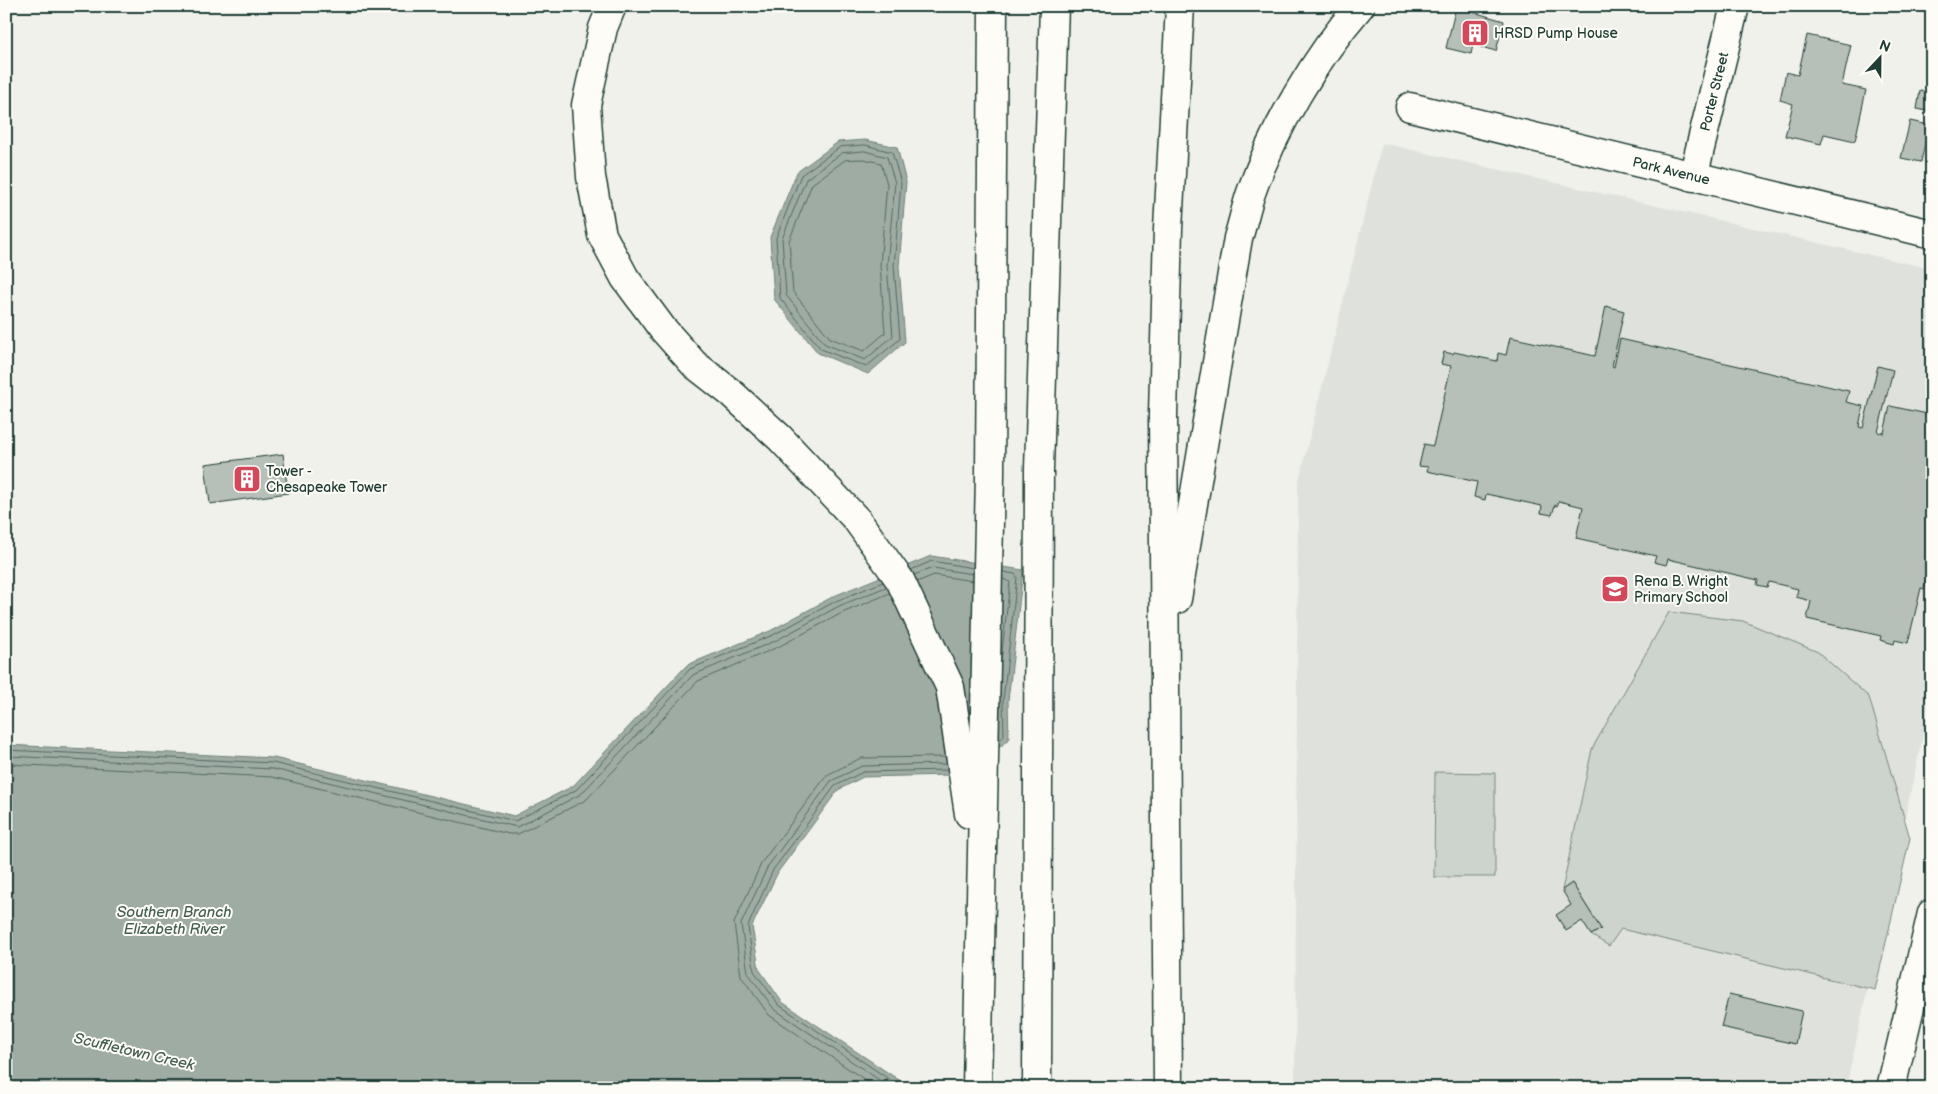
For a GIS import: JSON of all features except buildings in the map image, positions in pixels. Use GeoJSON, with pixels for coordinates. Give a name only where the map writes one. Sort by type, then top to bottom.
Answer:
{"type":"FeatureCollection","features":[{"type":"Feature","properties":{"kind":"main road"},"geometry":{"type":"LineString","coordinates":[[612,6],[602,28],[586,105],[591,177],[602,235],[625,278],[662,328],[694,364],[731,393],[780,438],[857,520],[900,580],[950,686],[980,898]]}},
{"type":"Feature","properties":{"kind":"main road"},"geometry":{"type":"LineString","coordinates":[[977,1084],[990,475],[993,6]]}},
{"type":"Feature","properties":{"kind":"main road"},"geometry":{"type":"LineString","coordinates":[[1037,1085],[1039,469],[1054,6]]}},
{"type":"Feature","properties":{"kind":"main road"},"geometry":{"type":"LineString","coordinates":[[1168,1088],[1163,415],[1168,229],[1180,6]]}},
{"type":"Feature","properties":{"kind":"main road"},"geometry":{"type":"LineString","coordinates":[[1166,662],[1238,238],[1252,190],[1286,116],[1324,54],[1360,6]]}},
{"type":"Feature","properties":{"kind":"main road","name":"Porter Street"},"geometry":{"type":"LineString","coordinates":[[1693,177],[1735,6]]}},
{"type":"Feature","properties":{"kind":"main road","name":"Park Avenue"},"geometry":{"type":"LineString","coordinates":[[1410,107],[1932,234]]}},
{"type":"Feature","properties":{"kind":"main road"},"geometry":{"type":"LineString","coordinates":[[1891,1088],[1932,913]]}},
{"type":"Feature","properties":{"kind":"shaded area","name":"Rena B. Wright Primary School"},"geometry":{"type":"Polygon","coordinates":[[[1382,143],[1932,269],[1932,694],[1846,1088],[1295,1088],[1298,484],[1382,143]]]}},
{"type":"Feature","properties":{"kind":"shaded area"},"geometry":{"type":"Polygon","coordinates":[[[1669,612],[1743,621],[1818,652],[1869,697],[1910,838],[1875,990],[1621,929],[1609,946],[1591,935],[1601,929],[1572,883],[1562,890],[1592,749],[1669,612]]]}},
{"type":"Feature","properties":{"kind":"shaded area"},"geometry":{"type":"Polygon","coordinates":[[[1435,772],[1495,773],[1495,877],[1434,877],[1435,772]]]}},
{"type":"Feature","properties":{"kind":"water"},"geometry":{"type":"Polygon","coordinates":[[[865,140],[897,147],[906,182],[899,266],[905,342],[868,374],[818,353],[774,299],[770,237],[797,172],[838,142],[865,140]]]}},
{"type":"Feature","properties":{"kind":"water","name":"Southern Branch Elizabeth River"},"geometry":{"type":"Polygon","coordinates":[[[931,556],[1023,570],[1008,701],[1009,739],[983,762],[951,775],[863,777],[838,790],[778,872],[752,926],[759,969],[782,1002],[911,1088],[6,1088],[6,745],[274,758],[514,816],[573,786],[687,665],[770,631],[834,596],[931,556]]]}},
{"type":"Feature","properties":{"kind":"place","name":"HRSD Pump House"},"geometry":{"type":"Point","coordinates":[1475,33]}},
{"type":"Feature","properties":{"kind":"place","name":"Tower - Chesapeake Tower"},"geometry":{"type":"Point","coordinates":[247,479]}},
{"type":"Feature","properties":{"kind":"place","name":"Rena B. Wright Primary School"},"geometry":{"type":"Point","coordinates":[1615,589]}},
{"type":"Feature","properties":{"kind":"water label","name":"Scuffletown Creek"},"geometry":{"type":"Point","coordinates":[134,1052]}}]}
